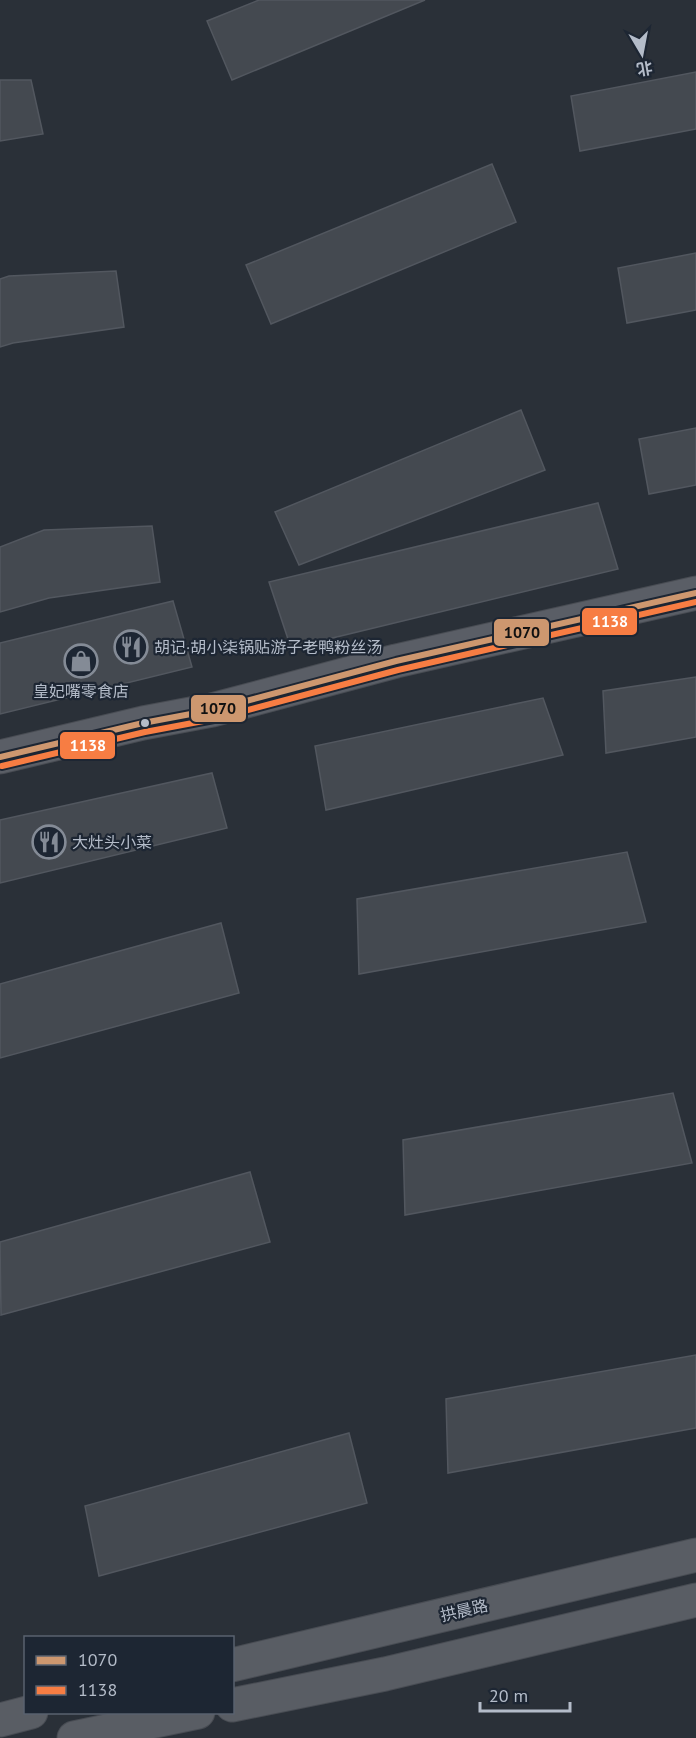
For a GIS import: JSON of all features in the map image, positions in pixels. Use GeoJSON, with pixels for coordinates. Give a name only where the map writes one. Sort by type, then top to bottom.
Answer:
{"type":"FeatureCollection","features":[{"type":"Feature","properties":{"kind":"main road","name":"拱晨路"},"geometry":{"type":"LineString","coordinates":[[234,1665],[696,1555]]}},
{"type":"Feature","properties":{"kind":"main road"},"geometry":{"type":"LineString","coordinates":[[234,1705],[385,1674],[696,1600]]}},
{"type":"Feature","properties":{"kind":"main road"},"geometry":{"type":"LineString","coordinates":[[0,1720],[27,1714]]}},
{"type":"Feature","properties":{"kind":"main road"},"geometry":{"type":"LineString","coordinates":[[74,1738],[193,1714]]}},
{"type":"Feature","properties":{"kind":"street"},"geometry":{"type":"LineString","coordinates":[[0,758],[142,723],[212,710],[396,661],[696,593]]}},
{"type":"Feature","properties":{"kind":"building"},"geometry":{"type":"Polygon","coordinates":[[[259,0],[425,0],[232,80],[207,21],[259,0]]]}},
{"type":"Feature","properties":{"kind":"building"},"geometry":{"type":"Polygon","coordinates":[[[696,72],[696,129],[580,151],[571,96],[696,72]]]}},
{"type":"Feature","properties":{"kind":"building"},"geometry":{"type":"Polygon","coordinates":[[[0,80],[31,80],[43,134],[0,141],[0,80]]]}},
{"type":"Feature","properties":{"kind":"building"},"geometry":{"type":"Polygon","coordinates":[[[492,164],[516,222],[271,324],[246,265],[492,164]]]}},
{"type":"Feature","properties":{"kind":"building"},"geometry":{"type":"Polygon","coordinates":[[[696,253],[696,310],[627,323],[618,268],[696,253]]]}},
{"type":"Feature","properties":{"kind":"building"},"geometry":{"type":"Polygon","coordinates":[[[116,271],[124,327],[13,343],[0,347],[0,279],[9,276],[116,271]]]}},
{"type":"Feature","properties":{"kind":"building"},"geometry":{"type":"Polygon","coordinates":[[[521,410],[545,470],[299,565],[275,512],[521,410]]]}},
{"type":"Feature","properties":{"kind":"building"},"geometry":{"type":"Polygon","coordinates":[[[696,428],[696,485],[649,494],[639,439],[696,428]]]}},
{"type":"Feature","properties":{"kind":"building"},"geometry":{"type":"Polygon","coordinates":[[[598,503],[618,569],[291,648],[269,582],[598,503]]]}},
{"type":"Feature","properties":{"kind":"building"},"geometry":{"type":"Polygon","coordinates":[[[152,526],[160,582],[49,598],[0,612],[0,547],[44,530],[152,526]]]}},
{"type":"Feature","properties":{"kind":"building"},"geometry":{"type":"Polygon","coordinates":[[[173,601],[192,667],[0,714],[0,643],[173,601]]]}},
{"type":"Feature","properties":{"kind":"building"},"geometry":{"type":"Polygon","coordinates":[[[696,677],[696,737],[606,753],[603,691],[696,677]]]}},
{"type":"Feature","properties":{"kind":"building"},"geometry":{"type":"Polygon","coordinates":[[[543,698],[563,755],[326,810],[315,746],[543,698]]]}},
{"type":"Feature","properties":{"kind":"building"},"geometry":{"type":"Polygon","coordinates":[[[212,773],[227,828],[0,883],[0,820],[212,773]]]}},
{"type":"Feature","properties":{"kind":"building"},"geometry":{"type":"Polygon","coordinates":[[[627,852],[646,922],[359,974],[357,899],[627,852]]]}},
{"type":"Feature","properties":{"kind":"building"},"geometry":{"type":"Polygon","coordinates":[[[221,923],[239,993],[0,1058],[0,984],[221,923]]]}},
{"type":"Feature","properties":{"kind":"building"},"geometry":{"type":"Polygon","coordinates":[[[673,1093],[692,1163],[405,1215],[403,1140],[673,1093]]]}},
{"type":"Feature","properties":{"kind":"building"},"geometry":{"type":"Polygon","coordinates":[[[250,1172],[270,1242],[1,1315],[0,1242],[250,1172]]]}},
{"type":"Feature","properties":{"kind":"building"},"geometry":{"type":"Polygon","coordinates":[[[696,1355],[696,1428],[448,1473],[446,1399],[696,1355]]]}},
{"type":"Feature","properties":{"kind":"building"},"geometry":{"type":"Polygon","coordinates":[[[349,1433],[367,1503],[99,1576],[85,1506],[349,1433]]]}},
{"type":"Feature","properties":{"kind":"transit line","name":"1070"},"geometry":{"type":"LineString","coordinates":[[0,757],[143,723],[212,710],[396,661],[696,593]]}},
{"type":"Feature","properties":{"kind":"transit line","name":"1138"},"geometry":{"type":"LineString","coordinates":[[2,766],[145,732],[214,719],[398,670],[696,602]]}},
{"type":"Feature","properties":{"kind":"place","name":"胡记·胡小柒锅贴游子老鸭粉丝汤"},"geometry":{"type":"Point","coordinates":[131,647]}},
{"type":"Feature","properties":{"kind":"place","name":"皇妃嘴零食店"},"geometry":{"type":"Point","coordinates":[81,661]}},
{"type":"Feature","properties":{"kind":"place","name":"大灶头小菜"},"geometry":{"type":"Point","coordinates":[49,842]}}]}
